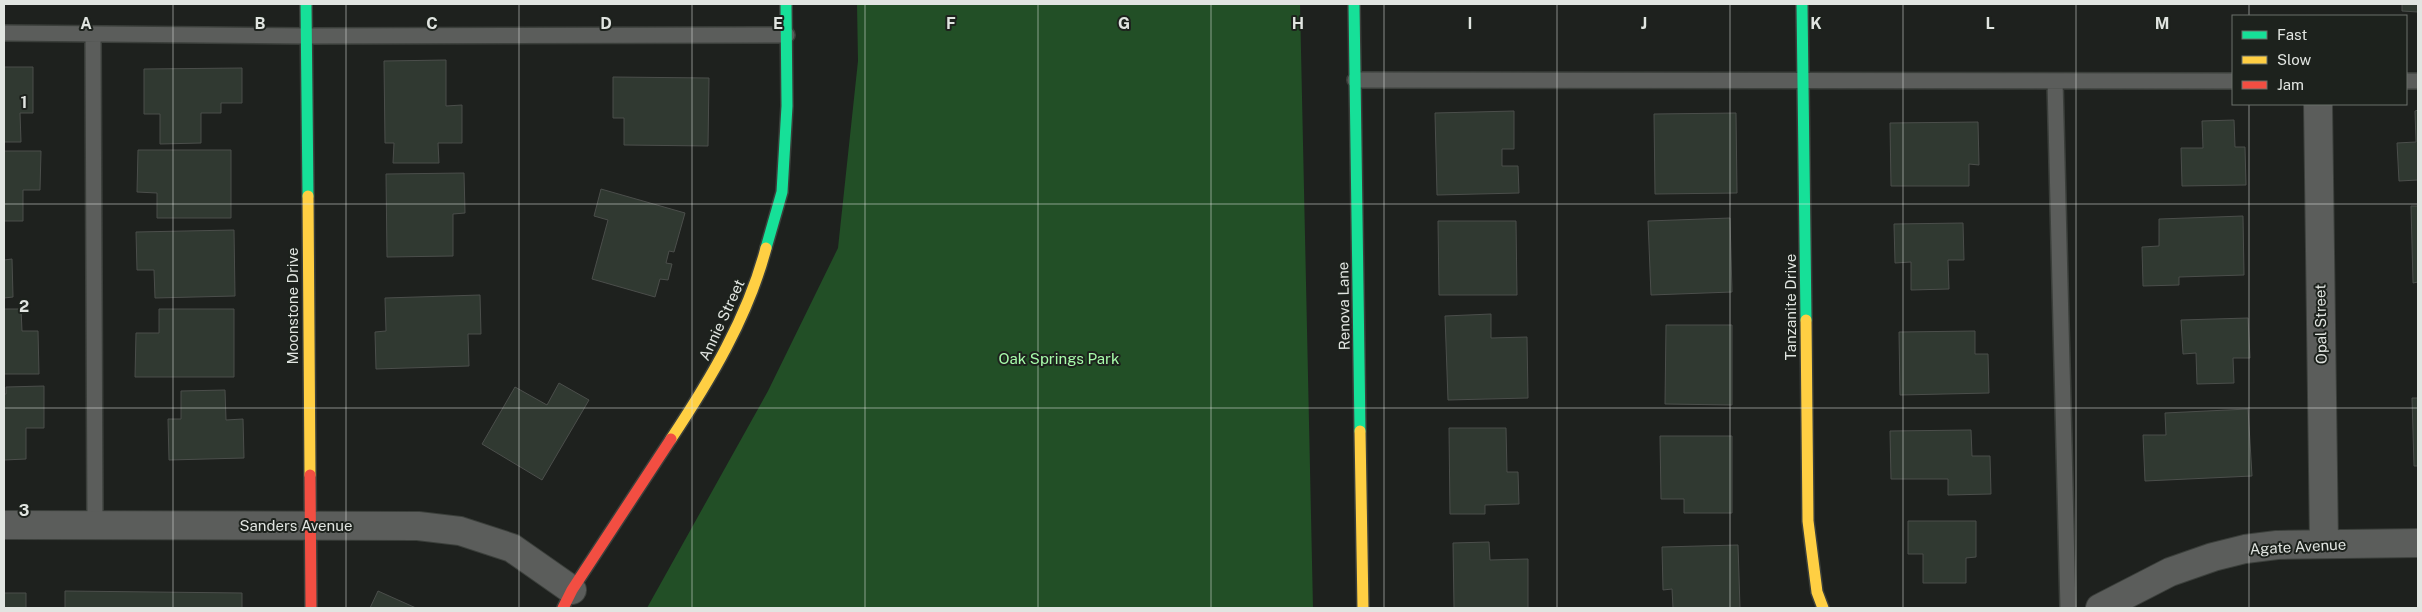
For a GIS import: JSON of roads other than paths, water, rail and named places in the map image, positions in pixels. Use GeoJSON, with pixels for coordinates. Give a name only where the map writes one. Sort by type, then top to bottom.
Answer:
{"type":"FeatureCollection","features":[{"type":"Feature","properties":{"kind":"street","name":"Moonstone Drive"},"geometry":{"type":"LineString","coordinates":[[306,4],[311,608]]}},
{"type":"Feature","properties":{"kind":"street","name":"Annie Street"},"geometry":{"type":"LineString","coordinates":[[567,599],[708,383],[758,279],[782,192],[787,106],[786,4]]}},
{"type":"Feature","properties":{"kind":"street","name":"Renova Lane"},"geometry":{"type":"LineString","coordinates":[[1354,4],[1363,608]]}},
{"type":"Feature","properties":{"kind":"street","name":"Tanzanite Drive"},"geometry":{"type":"LineString","coordinates":[[1802,4],[1808,521],[1816,583],[1822,608]]}},
{"type":"Feature","properties":{"kind":"street","name":"Opal Street"},"geometry":{"type":"LineString","coordinates":[[2318,105],[2324,544]]}},
{"type":"Feature","properties":{"kind":"street","name":"Sanders Avenue"},"geometry":{"type":"LineString","coordinates":[[4,525],[418,526],[460,531],[512,548],[567,599]]}},
{"type":"Feature","properties":{"kind":"street","name":"Agate Avenue"},"geometry":{"type":"LineString","coordinates":[[2100,608],[2170,572],[2213,557],[2246,549],[2277,545],[2418,543]]}},
{"type":"Feature","properties":{"kind":"lane"},"geometry":{"type":"LineString","coordinates":[[4,33],[306,36],[787,35]]}},
{"type":"Feature","properties":{"kind":"lane"},"geometry":{"type":"LineString","coordinates":[[93,34],[95,525]]}},
{"type":"Feature","properties":{"kind":"lane"},"geometry":{"type":"LineString","coordinates":[[1355,80],[2232,81]]}},
{"type":"Feature","properties":{"kind":"lane"},"geometry":{"type":"LineString","coordinates":[[2055,81],[2068,608]]}},
{"type":"Feature","properties":{"kind":"park label","name":"Oak Springs Park"},"geometry":{"type":"Point","coordinates":[1059,359]}}]}
